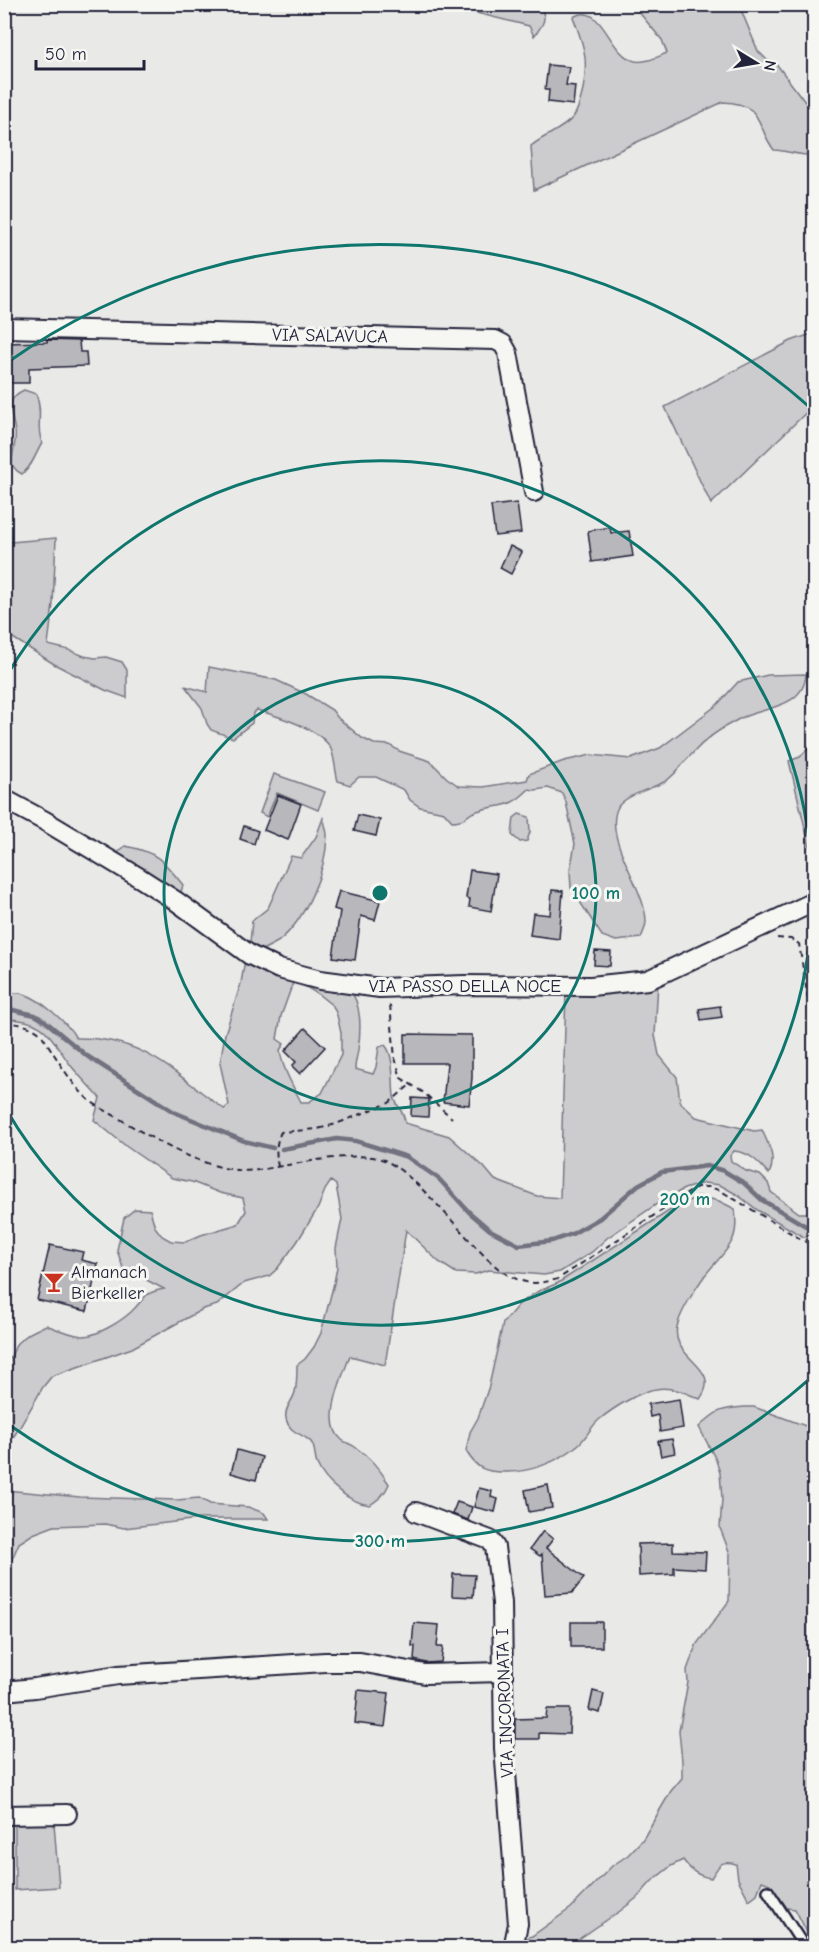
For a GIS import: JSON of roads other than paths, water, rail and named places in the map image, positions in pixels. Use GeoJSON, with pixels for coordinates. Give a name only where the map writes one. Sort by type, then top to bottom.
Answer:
{"type":"FeatureCollection","features":[{"type":"Feature","properties":{"kind":"street","name":"VIA SALAVUCA"},"geometry":{"type":"LineString","coordinates":[[4,328],[495,340],[503,344],[508,353],[534,492]]}},
{"type":"Feature","properties":{"kind":"street","name":"VIA PASSO DELLA NOCE"},"geometry":{"type":"LineString","coordinates":[[4,799],[140,878],[176,901],[250,955],[279,969],[320,980],[389,987],[591,986],[648,980],[814,902]]}},
{"type":"Feature","properties":{"kind":"street","name":"VIA INCORONATA I"},"geometry":{"type":"LineString","coordinates":[[416,1512],[490,1540],[495,1547],[502,1603],[504,1748],[518,1924],[513,1947]]}},
{"type":"Feature","properties":{"kind":"street"},"geometry":{"type":"LineString","coordinates":[[4,1691],[118,1675],[325,1662],[360,1662],[424,1674],[502,1672]]}},
{"type":"Feature","properties":{"kind":"street"},"geometry":{"type":"LineString","coordinates":[[4,1815],[67,1814]]}},
{"type":"Feature","properties":{"kind":"lane"},"geometry":{"type":"LineString","coordinates":[[768,1891],[805,1947]]}},
{"type":"Feature","properties":{"kind":"waterway"},"geometry":{"type":"LineString","coordinates":[[4,1008],[35,1015],[45,1021],[87,1056],[174,1112],[244,1141],[273,1148]]}},
{"type":"Feature","properties":{"kind":"waterway"},"geometry":{"type":"LineString","coordinates":[[282,1149],[337,1139],[356,1141],[407,1157],[439,1179],[469,1212],[490,1230],[519,1245],[552,1241],[572,1234],[600,1218],[638,1185],[662,1172],[707,1166],[724,1171],[744,1183],[762,1200],[814,1231]]}},
{"type":"Feature","properties":{"kind":"place","name":"Almanach Bierkeller"},"geometry":{"type":"Point","coordinates":[54,1282]}}]}
